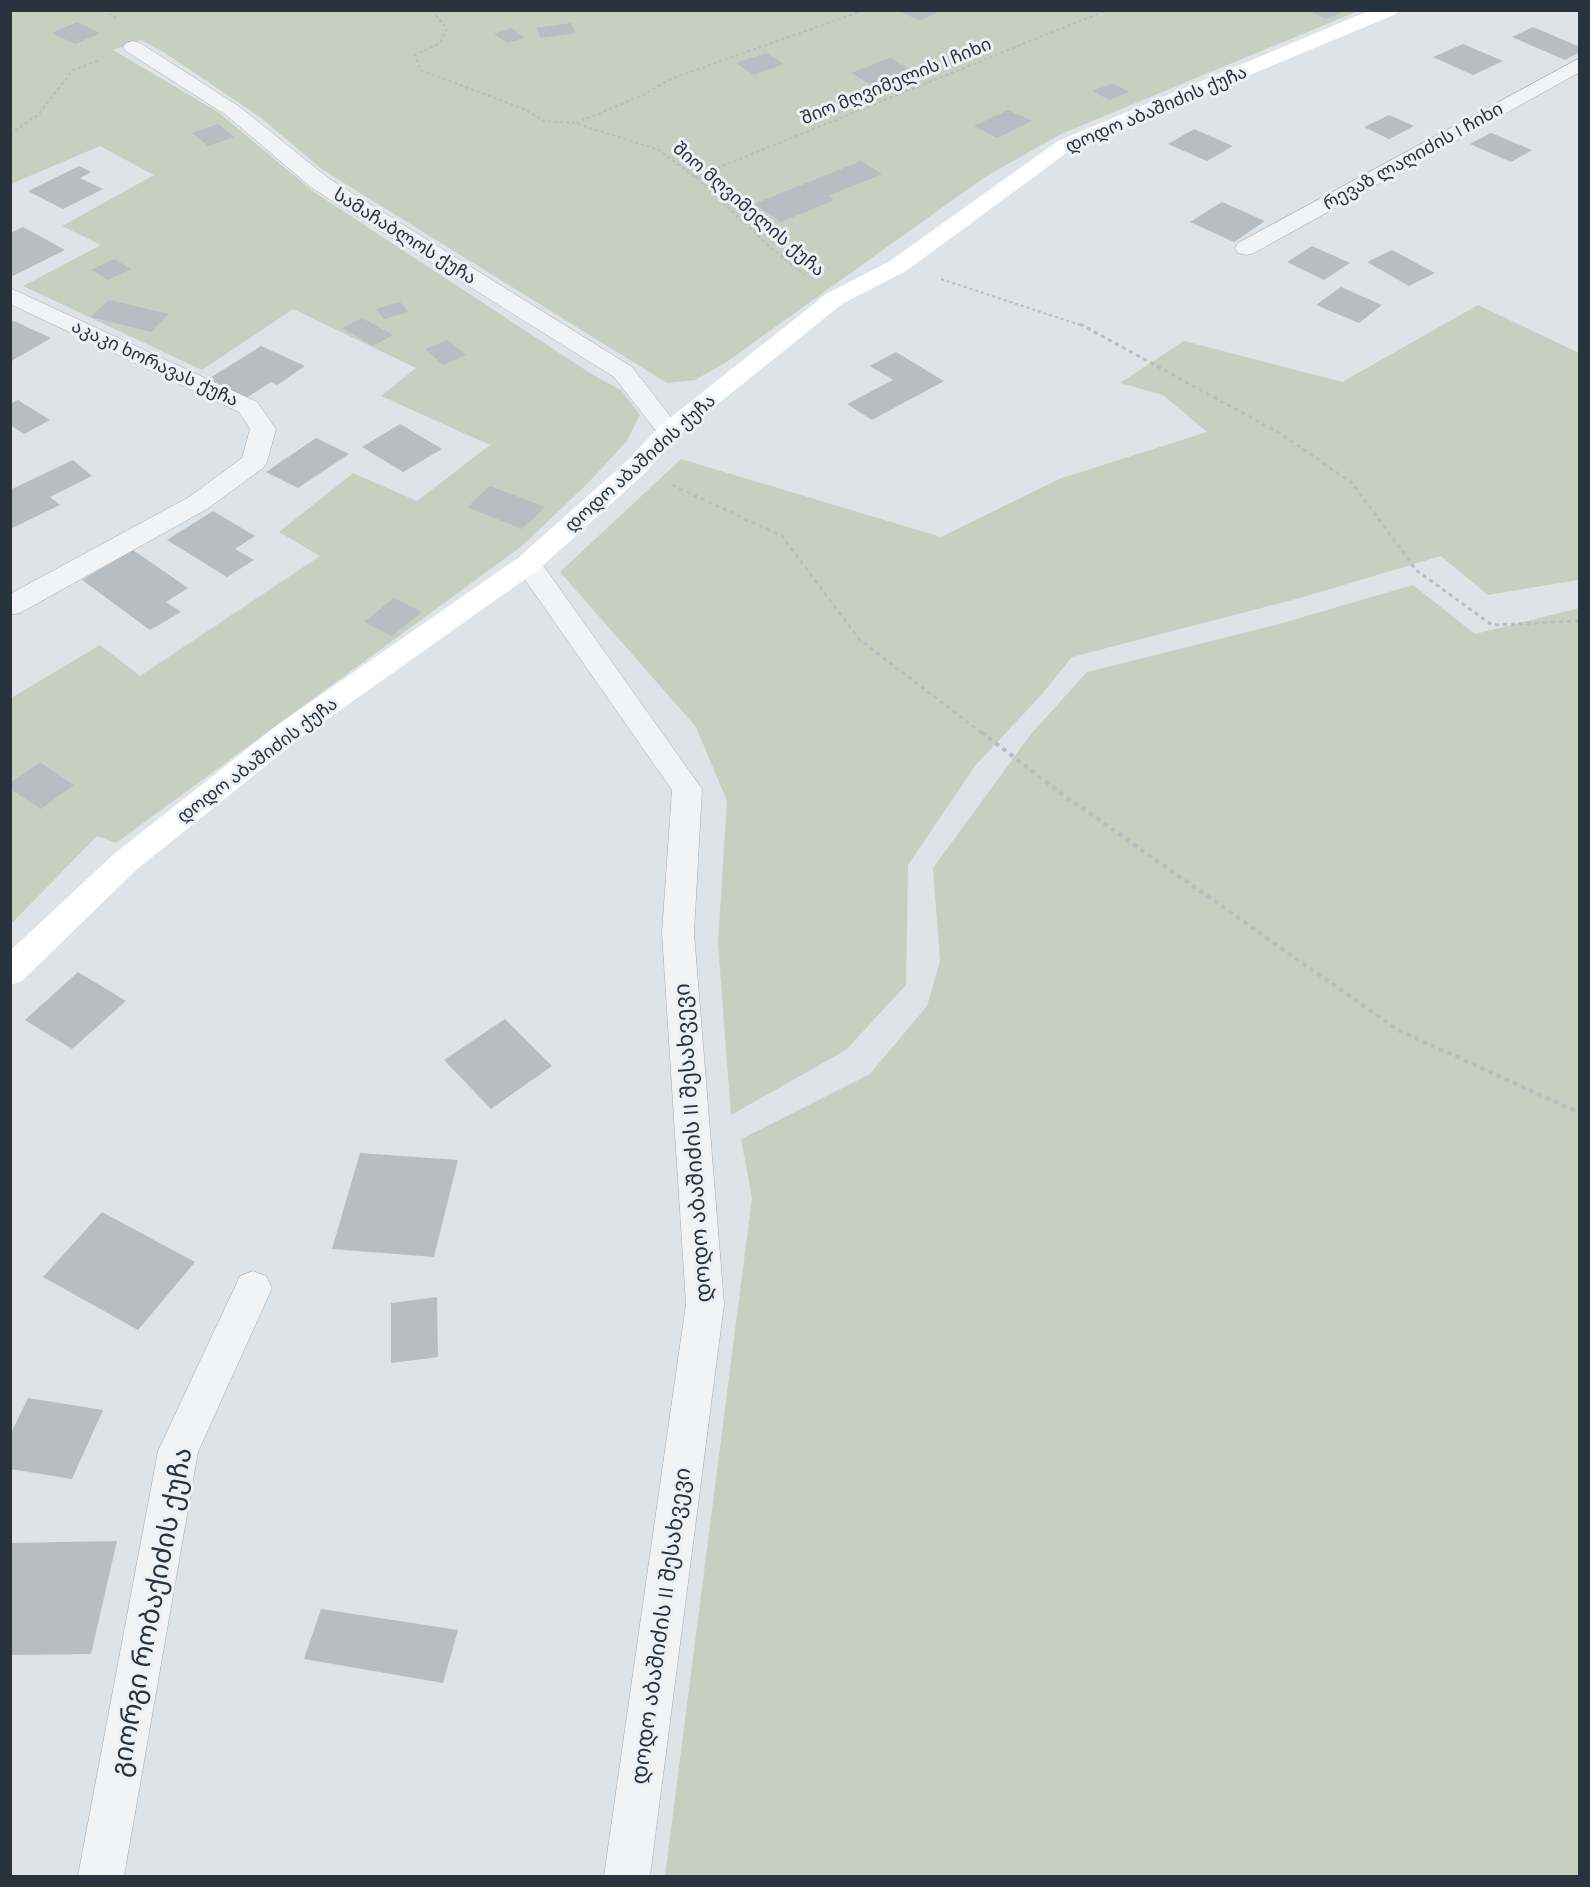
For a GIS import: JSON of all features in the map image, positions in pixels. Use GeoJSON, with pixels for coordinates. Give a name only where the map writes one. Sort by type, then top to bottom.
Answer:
{"type":"FeatureCollection","features":[{"type":"Feature","properties":{"kind":"street","name":"დოდო აბაშიძის ქუჩა"},"geometry":{"type":"LineString","coordinates":[[10,972],[125,862],[287,733],[528,564],[635,468],[669,431],[834,299],[898,266],[1065,145],[1389,10]]}},
{"type":"Feature","properties":{"kind":"street","name":"სამაჩაბლოს ქუჩა"},"geometry":{"type":"LineString","coordinates":[[133,47],[233,111],[320,183],[624,372],[669,431]]}},
{"type":"Feature","properties":{"kind":"street","name":"რევაზ ლაღიძის I ჩიხი"},"geometry":{"type":"LineString","coordinates":[[1246,248],[1580,64]]}},
{"type":"Feature","properties":{"kind":"street","name":"აკაკი ხორავას ქუჩა"},"geometry":{"type":"LineString","coordinates":[[10,294],[248,407],[263,429],[254,462],[198,503],[10,606]]}},
{"type":"Feature","properties":{"kind":"street","name":"დოდო აბაშიძის II შესახვევი"},"geometry":{"type":"LineString","coordinates":[[528,564],[687,789],[678,933],[705,1304],[627,1876]]}},
{"type":"Feature","properties":{"kind":"street","name":"გიორგი რობაქიძის ქუჩა"},"geometry":{"type":"LineString","coordinates":[[101,1876],[178,1451],[253,1288]]}},
{"type":"Feature","properties":{"kind":"path"},"geometry":{"type":"LineString","coordinates":[[10,134],[38,115],[73,70],[133,47],[126,25],[104,10]]}},
{"type":"Feature","properties":{"kind":"path","name":"შიო მღვიმელის ქუჩა"},"geometry":{"type":"LineString","coordinates":[[432,10],[447,29],[440,43],[416,55],[420,70],[524,109],[544,121],[575,123],[659,150],[695,177],[770,247],[834,299]]}},
{"type":"Feature","properties":{"kind":"path","name":"შიო მღვიმელის ქუჩა"},"geometry":{"type":"LineString","coordinates":[[575,123],[641,96],[673,78],[865,10]]}},
{"type":"Feature","properties":{"kind":"path","name":"შიო მღვიმელის I ჩიხი"},"geometry":{"type":"LineString","coordinates":[[695,177],[1107,10]]}},
{"type":"Feature","properties":{"kind":"path"},"geometry":{"type":"LineString","coordinates":[[898,266],[1076,322],[1281,434],[1352,483],[1416,570],[1492,625],[1580,621]]}},
{"type":"Feature","properties":{"kind":"path"},"geometry":{"type":"LineString","coordinates":[[635,468],[782,536],[859,639],[1062,794],[1398,1030],[1580,1113]]}},
{"type":"Feature","properties":{"kind":"green space"},"geometry":{"type":"Polygon","coordinates":[[[11,11],[1358,11],[1061,134],[985,177],[725,363],[695,380],[667,383],[323,170],[260,117],[165,53],[141,40],[113,50],[218,112],[314,192],[593,375],[621,390],[640,415],[626,442],[587,484],[522,546],[116,843],[97,836],[11,924],[11,698],[100,645],[140,676],[320,556],[279,532],[353,473],[417,501],[490,445],[381,396],[416,368],[293,309],[202,370],[23,286],[101,245],[62,226],[154,175],[100,146],[11,184],[11,11]]]}},
{"type":"Feature","properties":{"kind":"green space"},"geometry":{"type":"Polygon","coordinates":[[[1478,305],[1579,353],[1579,580],[1488,595],[1441,556],[1300,598],[1072,657],[1042,694],[975,766],[908,865],[906,985],[846,1050],[731,1115],[718,944],[727,801],[696,727],[560,572],[681,459],[941,537],[1059,479],[1207,432],[1163,395],[1120,383],[1184,341],[1342,382],[1478,305]]]}},
{"type":"Feature","properties":{"kind":"green space"},"geometry":{"type":"Polygon","coordinates":[[[1413,585],[1475,634],[1579,608],[1579,1876],[665,1876],[752,1198],[741,1139],[870,1074],[927,1006],[940,961],[933,868],[1031,734],[1087,672],[1279,624],[1413,585]]]}},
{"type":"Feature","properties":{"kind":"building"},"geometry":{"type":"Polygon","coordinates":[[[897,10],[942,10],[920,21],[897,10]]]}},
{"type":"Feature","properties":{"kind":"building"},"geometry":{"type":"Polygon","coordinates":[[[1307,10],[1346,10],[1346,11],[1326,19],[1307,10]]]}},
{"type":"Feature","properties":{"kind":"building"},"geometry":{"type":"Polygon","coordinates":[[[77,22],[100,33],[75,44],[52,33],[77,22]]]}},
{"type":"Feature","properties":{"kind":"building"},"geometry":{"type":"Polygon","coordinates":[[[571,23],[576,33],[541,38],[536,28],[571,23]]]}},
{"type":"Feature","properties":{"kind":"building"},"geometry":{"type":"Polygon","coordinates":[[[1533,27],[1580,47],[1580,52],[1565,60],[1512,37],[1533,27]]]}},
{"type":"Feature","properties":{"kind":"building"},"geometry":{"type":"Polygon","coordinates":[[[512,28],[525,38],[507,43],[494,34],[512,28]]]}},
{"type":"Feature","properties":{"kind":"building"},"geometry":{"type":"Polygon","coordinates":[[[1463,44],[1503,61],[1473,75],[1433,57],[1463,44]]]}},
{"type":"Feature","properties":{"kind":"building"},"geometry":{"type":"Polygon","coordinates":[[[766,53],[784,64],[754,75],[736,63],[766,53]]]}},
{"type":"Feature","properties":{"kind":"building"},"geometry":{"type":"Polygon","coordinates":[[[890,58],[914,72],[875,87],[851,73],[890,58]]]}},
{"type":"Feature","properties":{"kind":"building"},"geometry":{"type":"Polygon","coordinates":[[[1113,83],[1129,92],[1109,100],[1093,91],[1113,83]]]}},
{"type":"Feature","properties":{"kind":"building"},"geometry":{"type":"Polygon","coordinates":[[[1008,110],[1032,121],[997,138],[974,126],[1008,110]]]}},
{"type":"Feature","properties":{"kind":"building"},"geometry":{"type":"Polygon","coordinates":[[[1389,115],[1414,126],[1389,139],[1364,127],[1389,115]]]}},
{"type":"Feature","properties":{"kind":"building"},"geometry":{"type":"Polygon","coordinates":[[[218,124],[234,137],[208,146],[192,133],[218,124]]]}},
{"type":"Feature","properties":{"kind":"building"},"geometry":{"type":"Polygon","coordinates":[[[1194,129],[1233,146],[1207,161],[1168,144],[1194,129]]]}},
{"type":"Feature","properties":{"kind":"building"},"geometry":{"type":"Polygon","coordinates":[[[1491,133],[1532,150],[1511,162],[1470,144],[1491,133]]]}},
{"type":"Feature","properties":{"kind":"building"},"geometry":{"type":"Polygon","coordinates":[[[861,161],[882,174],[828,196],[834,200],[781,222],[754,204],[861,161]]]}},
{"type":"Feature","properties":{"kind":"building"},"geometry":{"type":"Polygon","coordinates":[[[79,166],[91,172],[80,178],[103,189],[63,209],[28,191],[79,166]]]}},
{"type":"Feature","properties":{"kind":"building"},"geometry":{"type":"Polygon","coordinates":[[[1222,202],[1265,221],[1234,242],[1190,222],[1222,202]]]}},
{"type":"Feature","properties":{"kind":"building"},"geometry":{"type":"Polygon","coordinates":[[[23,227],[65,250],[13,276],[10,275],[10,233],[23,227]]]}},
{"type":"Feature","properties":{"kind":"building"},"geometry":{"type":"Polygon","coordinates":[[[1312,246],[1350,263],[1324,280],[1287,262],[1312,246]]]}},
{"type":"Feature","properties":{"kind":"building"},"geometry":{"type":"Polygon","coordinates":[[[1392,250],[1435,273],[1409,286],[1367,262],[1392,250]]]}},
{"type":"Feature","properties":{"kind":"building"},"geometry":{"type":"Polygon","coordinates":[[[114,259],[131,269],[108,280],[91,270],[114,259]]]}},
{"type":"Feature","properties":{"kind":"building"},"geometry":{"type":"Polygon","coordinates":[[[1341,287],[1382,305],[1359,323],[1316,305],[1341,287]]]}},
{"type":"Feature","properties":{"kind":"building"},"geometry":{"type":"Polygon","coordinates":[[[109,300],[169,314],[151,332],[90,317],[109,300]]]}},
{"type":"Feature","properties":{"kind":"building"},"geometry":{"type":"Polygon","coordinates":[[[400,302],[408,312],[384,319],[376,309],[400,302]]]}},
{"type":"Feature","properties":{"kind":"building"},"geometry":{"type":"Polygon","coordinates":[[[362,318],[393,335],[373,346],[342,328],[362,318]]]}},
{"type":"Feature","properties":{"kind":"building"},"geometry":{"type":"Polygon","coordinates":[[[14,321],[51,338],[10,362],[10,322],[14,321]]]}},
{"type":"Feature","properties":{"kind":"building"},"geometry":{"type":"Polygon","coordinates":[[[448,340],[466,355],[443,365],[425,349],[448,340]]]}},
{"type":"Feature","properties":{"kind":"building"},"geometry":{"type":"Polygon","coordinates":[[[261,346],[305,366],[277,385],[271,382],[243,400],[205,381],[261,346]]]}},
{"type":"Feature","properties":{"kind":"building"},"geometry":{"type":"Polygon","coordinates":[[[896,352],[944,381],[872,420],[847,404],[893,380],[870,366],[896,352]]]}},
{"type":"Feature","properties":{"kind":"building"},"geometry":{"type":"Polygon","coordinates":[[[18,400],[50,420],[24,434],[10,425],[10,404],[18,400]]]}},
{"type":"Feature","properties":{"kind":"building"},"geometry":{"type":"Polygon","coordinates":[[[400,424],[442,449],[403,472],[362,447],[400,424]]]}},
{"type":"Feature","properties":{"kind":"building"},"geometry":{"type":"Polygon","coordinates":[[[316,438],[349,454],[298,488],[266,472],[316,438]]]}},
{"type":"Feature","properties":{"kind":"building"},"geometry":{"type":"Polygon","coordinates":[[[73,460],[92,476],[50,497],[60,505],[10,529],[10,490],[73,460]]]}},
{"type":"Feature","properties":{"kind":"building"},"geometry":{"type":"Polygon","coordinates":[[[490,486],[545,507],[522,529],[467,507],[490,486]]]}},
{"type":"Feature","properties":{"kind":"building"},"geometry":{"type":"Polygon","coordinates":[[[213,511],[255,536],[235,549],[254,560],[227,577],[167,540],[213,511]]]}},
{"type":"Feature","properties":{"kind":"building"},"geometry":{"type":"Polygon","coordinates":[[[133,550],[188,588],[166,602],[181,612],[150,630],[82,580],[133,550]]]}},
{"type":"Feature","properties":{"kind":"building"},"geometry":{"type":"Polygon","coordinates":[[[394,598],[422,612],[392,636],[364,622],[394,598]]]}},
{"type":"Feature","properties":{"kind":"building"},"geometry":{"type":"Polygon","coordinates":[[[40,762],[74,785],[41,809],[10,789],[10,783],[40,762]]]}},
{"type":"Feature","properties":{"kind":"building"},"geometry":{"type":"Polygon","coordinates":[[[78,972],[126,1001],[72,1049],[25,1020],[78,972]]]}},
{"type":"Feature","properties":{"kind":"building"},"geometry":{"type":"Polygon","coordinates":[[[505,1019],[552,1066],[491,1109],[444,1060],[505,1019]]]}},
{"type":"Feature","properties":{"kind":"building"},"geometry":{"type":"Polygon","coordinates":[[[360,1153],[458,1160],[434,1257],[332,1249],[360,1153]]]}},
{"type":"Feature","properties":{"kind":"building"},"geometry":{"type":"Polygon","coordinates":[[[102,1212],[195,1262],[138,1330],[43,1277],[102,1212]]]}},
{"type":"Feature","properties":{"kind":"building"},"geometry":{"type":"Polygon","coordinates":[[[437,1297],[438,1357],[391,1363],[391,1303],[437,1297]]]}},
{"type":"Feature","properties":{"kind":"building"},"geometry":{"type":"Polygon","coordinates":[[[28,1398],[103,1410],[72,1479],[10,1469],[10,1435],[28,1398]]]}},
{"type":"Feature","properties":{"kind":"building"},"geometry":{"type":"Polygon","coordinates":[[[117,1541],[91,1654],[10,1655],[10,1543],[117,1541]]]}},
{"type":"Feature","properties":{"kind":"building"},"geometry":{"type":"Polygon","coordinates":[[[321,1609],[458,1630],[443,1683],[304,1659],[321,1609]]]}}]}
